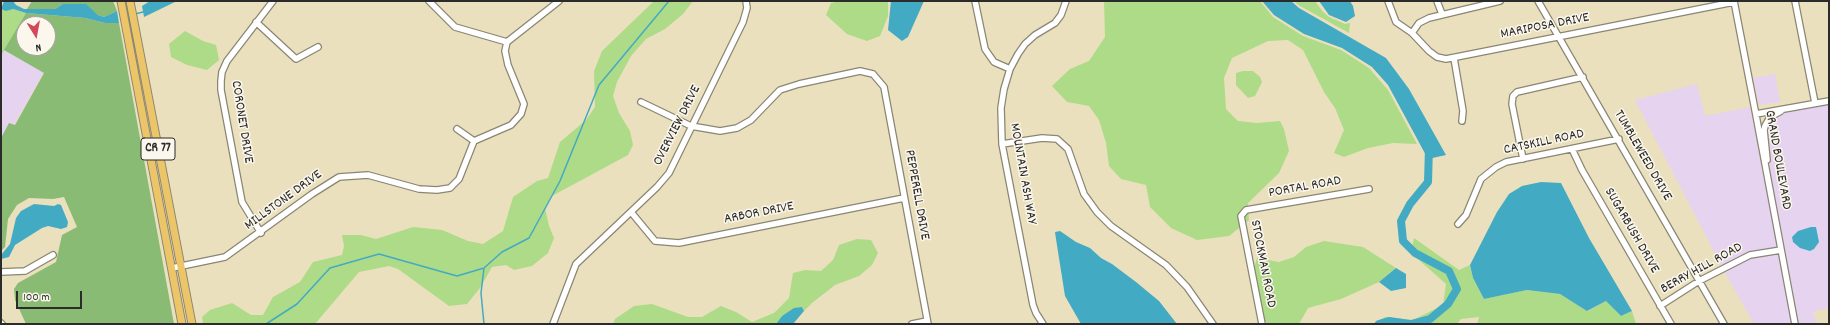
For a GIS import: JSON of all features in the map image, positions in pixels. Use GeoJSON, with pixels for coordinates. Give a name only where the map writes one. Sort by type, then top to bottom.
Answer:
{"type":"FeatureCollection","features":[{"type":"Feature","properties":{"kind":"main road","name":"CR 77"},"geometry":{"type":"LineString","coordinates":[[120,1],[161,210],[167,222],[176,267],[191,321]]}},
{"type":"Feature","properties":{"kind":"main road","name":"CR 77"},"geometry":{"type":"LineString","coordinates":[[130,1],[176,267],[182,324]]}},
{"type":"Feature","properties":{"kind":"street","name":"CORONET DRIVE"},"geometry":{"type":"LineString","coordinates":[[261,233],[242,202],[221,90],[224,65],[273,1]]}},
{"type":"Feature","properties":{"kind":"street"},"geometry":{"type":"LineString","coordinates":[[429,1],[455,27],[507,42]]}},
{"type":"Feature","properties":{"kind":"street"},"geometry":{"type":"LineString","coordinates":[[457,129],[474,141],[511,125],[521,114],[524,104],[508,65],[505,51],[507,42],[559,1]]}},
{"type":"Feature","properties":{"kind":"street","name":"OVERVIEW DRIVE"},"geometry":{"type":"LineString","coordinates":[[553,324],[576,264],[657,187],[669,173],[743,22],[747,8],[746,1]]}},
{"type":"Feature","properties":{"kind":"street"},"geometry":{"type":"LineString","coordinates":[[975,1],[985,49],[994,62],[1010,69]]}},
{"type":"Feature","properties":{"kind":"street","name":"MOUNTAIN ASH WAY"},"geometry":{"type":"LineString","coordinates":[[1043,324],[1033,305],[1002,144],[1001,108],[1004,89],[1010,69],[1025,44],[1035,35],[1055,23],[1062,16],[1066,1]]}},
{"type":"Feature","properties":{"kind":"street","name":"MARIPOSA DRIVE"},"geometry":{"type":"LineString","coordinates":[[1388,1],[1396,22],[1412,33],[1429,51],[1437,57],[1446,59],[1734,2]]}},
{"type":"Feature","properties":{"kind":"street"},"geometry":{"type":"LineString","coordinates":[[1437,1],[1442,14]]}},
{"type":"Feature","properties":{"kind":"street"},"geometry":{"type":"LineString","coordinates":[[1412,33],[1419,23],[1429,18],[1500,1]]}},
{"type":"Feature","properties":{"kind":"street","name":"TUMBLEWEED DRIVE"},"geometry":{"type":"LineString","coordinates":[[1538,1],[1619,139],[1724,324]]}},
{"type":"Feature","properties":{"kind":"street"},"geometry":{"type":"LineString","coordinates":[[1795,1],[1815,103]]}},
{"type":"Feature","properties":{"kind":"street","name":"GRAND BOULEVARD"},"geometry":{"type":"LineString","coordinates":[[1734,2],[1795,324]]}},
{"type":"Feature","properties":{"kind":"street"},"geometry":{"type":"LineString","coordinates":[[256,22],[296,59],[318,47]]}},
{"type":"Feature","properties":{"kind":"street"},"geometry":{"type":"LineString","coordinates":[[1454,58],[1464,111],[1462,121]]}},
{"type":"Feature","properties":{"kind":"street","name":"PEPPERELL DRIVE"},"geometry":{"type":"LineString","coordinates":[[691,126],[720,131],[737,128],[751,120],[780,90],[799,84],[860,71],[873,74],[884,87],[927,322]]}},
{"type":"Feature","properties":{"kind":"street"},"geometry":{"type":"LineString","coordinates":[[1523,159],[1512,104],[1513,96],[1517,92],[1583,77]]}},
{"type":"Feature","properties":{"kind":"street"},"geometry":{"type":"LineString","coordinates":[[1756,114],[1829,100]]}},
{"type":"Feature","properties":{"kind":"street"},"geometry":{"type":"LineString","coordinates":[[642,102],[691,126]]}},
{"type":"Feature","properties":{"kind":"street"},"geometry":{"type":"LineString","coordinates":[[1766,171],[1768,157],[1764,130],[1765,126],[1770,117],[1786,109]]}},
{"type":"Feature","properties":{"kind":"street"},"geometry":{"type":"LineString","coordinates":[[1002,144],[1042,138],[1057,139],[1068,149],[1084,194],[1097,212],[1111,226],[1166,265],[1187,287],[1213,324]]}},
{"type":"Feature","properties":{"kind":"street","name":"CATSKILL ROAD"},"geometry":{"type":"LineString","coordinates":[[1458,224],[1466,215],[1481,180],[1488,172],[1506,162],[1619,139]]}},
{"type":"Feature","properties":{"kind":"street","name":"MILLSTONE DRIVE"},"geometry":{"type":"LineString","coordinates":[[176,267],[225,257],[261,233],[312,194],[339,177],[368,175],[419,189],[437,190],[450,188],[459,179],[474,141]]}},
{"type":"Feature","properties":{"kind":"street","name":"SUGARBUSH DRIVE"},"geometry":{"type":"LineString","coordinates":[[1572,149],[1582,170],[1671,324]]}},
{"type":"Feature","properties":{"kind":"street","name":"PORTAL ROAD"},"geometry":{"type":"LineString","coordinates":[[1246,210],[1369,189]]}},
{"type":"Feature","properties":{"kind":"street","name":"ARBOR DRIVE"},"geometry":{"type":"LineString","coordinates":[[631,212],[655,241],[679,242],[904,198]]}},
{"type":"Feature","properties":{"kind":"street","name":"STOCKMAN ROAD"},"geometry":{"type":"LineString","coordinates":[[1246,210],[1241,216],[1262,324]]}},
{"type":"Feature","properties":{"kind":"street","name":"BERRY HILL ROAD"},"geometry":{"type":"LineString","coordinates":[[1660,306],[1699,281],[1750,255],[1781,250]]}},
{"type":"Feature","properties":{"kind":"street"},"geometry":{"type":"LineString","coordinates":[[1,272],[25,271],[53,255]]}},
{"type":"Feature","properties":{"kind":"street"},"geometry":{"type":"LineString","coordinates":[[912,324],[927,322]]}},
{"type":"Feature","properties":{"kind":"shaded area"},"geometry":{"type":"Polygon","coordinates":[[[4,50],[44,72],[14,125],[9,123],[1,138],[1,56],[4,50]]]}},
{"type":"Feature","properties":{"kind":"shaded area"},"geometry":{"type":"Polygon","coordinates":[[[1775,74],[1780,102],[1759,105],[1753,78],[1775,74]]]}},
{"type":"Feature","properties":{"kind":"shaded area"},"geometry":{"type":"Polygon","coordinates":[[[1697,84],[1705,116],[1750,107],[1764,171],[1792,324],[1754,324],[1724,271],[1635,100],[1697,84]]]}},
{"type":"Feature","properties":{"kind":"shaded area"},"geometry":{"type":"Polygon","coordinates":[[[1829,103],[1829,308],[1813,312],[1817,324],[1797,324],[1769,171],[1770,156],[1766,130],[1771,119],[1787,111],[1829,103]]]}},
{"type":"Feature","properties":{"kind":"green space"},"geometry":{"type":"Polygon","coordinates":[[[32,1],[113,1],[117,11],[104,17],[98,15],[86,5],[63,4],[55,9],[27,9],[32,1]]]}},
{"type":"Feature","properties":{"kind":"green space"},"geometry":{"type":"Polygon","coordinates":[[[654,1],[693,1],[683,14],[665,29],[646,39],[631,56],[617,82],[613,96],[619,113],[630,131],[633,145],[628,155],[552,196],[545,208],[549,226],[554,238],[548,253],[532,266],[514,270],[506,265],[492,267],[480,288],[467,304],[449,306],[398,269],[389,266],[359,272],[315,324],[203,324],[202,317],[210,310],[232,303],[251,315],[263,315],[273,297],[300,282],[313,262],[342,255],[344,246],[342,235],[361,235],[376,239],[413,227],[442,230],[468,241],[483,244],[503,231],[513,197],[537,181],[548,178],[560,142],[586,120],[595,107],[594,71],[602,51],[654,1]]]}},
{"type":"Feature","properties":{"kind":"green space"},"geometry":{"type":"Polygon","coordinates":[[[841,1],[888,1],[888,16],[880,36],[867,41],[847,34],[826,15],[831,3],[841,1]]]}},
{"type":"Feature","properties":{"kind":"green space"},"geometry":{"type":"Polygon","coordinates":[[[1104,1],[1260,1],[1273,17],[1303,36],[1341,50],[1369,68],[1388,90],[1417,144],[1393,143],[1368,148],[1344,157],[1334,153],[1344,130],[1335,108],[1324,92],[1303,50],[1288,40],[1268,41],[1232,58],[1224,78],[1226,109],[1238,121],[1257,123],[1280,121],[1284,129],[1289,151],[1279,173],[1248,203],[1249,220],[1229,236],[1197,240],[1171,228],[1150,207],[1146,185],[1121,179],[1109,166],[1106,143],[1099,120],[1089,106],[1067,102],[1052,86],[1070,69],[1089,61],[1105,37],[1104,1]]]}},
{"type":"Feature","properties":{"kind":"green space"},"geometry":{"type":"Polygon","coordinates":[[[1294,1],[1315,1],[1323,12],[1329,17],[1345,24],[1350,23],[1349,33],[1300,6],[1294,1]]]}},
{"type":"Feature","properties":{"kind":"green space"},"geometry":{"type":"Polygon","coordinates":[[[1,9],[13,9],[26,13],[24,16],[16,16],[16,30],[1,56],[1,9]]]}},
{"type":"Feature","properties":{"kind":"green space"},"geometry":{"type":"Polygon","coordinates":[[[26,13],[85,18],[105,23],[119,23],[174,324],[26,324],[15,300],[14,289],[18,283],[56,262],[62,235],[77,227],[64,197],[53,199],[29,198],[17,205],[8,219],[5,247],[1,251],[1,138],[9,123],[15,125],[44,73],[4,50],[16,30],[16,56],[56,56],[56,16],[24,16],[26,13]]]}},
{"type":"Feature","properties":{"kind":"green space"},"geometry":{"type":"Polygon","coordinates":[[[185,31],[203,41],[216,45],[219,60],[207,70],[187,65],[171,57],[169,44],[185,31]]]}},
{"type":"Feature","properties":{"kind":"green space"},"geometry":{"type":"Polygon","coordinates":[[[1253,71],[1260,77],[1262,82],[1255,96],[1248,98],[1236,85],[1236,73],[1253,71]]]}},
{"type":"Feature","properties":{"kind":"green space"},"geometry":{"type":"Polygon","coordinates":[[[1414,238],[1459,270],[1470,265],[1473,278],[1484,299],[1527,290],[1560,294],[1588,311],[1606,301],[1621,316],[1632,311],[1636,324],[1477,324],[1479,317],[1461,319],[1457,324],[1372,324],[1385,317],[1413,320],[1443,305],[1446,284],[1411,253],[1414,238]]]}},
{"type":"Feature","properties":{"kind":"green space"},"geometry":{"type":"Polygon","coordinates":[[[857,239],[871,240],[878,253],[872,265],[859,276],[835,285],[804,311],[802,307],[782,316],[776,324],[613,324],[615,319],[634,306],[652,304],[688,317],[702,317],[721,306],[736,312],[752,322],[774,313],[789,298],[793,273],[805,270],[821,271],[833,260],[839,245],[857,239]]]}},
{"type":"Feature","properties":{"kind":"green space"},"geometry":{"type":"Polygon","coordinates":[[[1324,241],[1363,247],[1396,268],[1379,282],[1341,299],[1308,308],[1299,324],[1268,324],[1260,316],[1260,298],[1253,271],[1257,258],[1279,262],[1294,257],[1306,247],[1324,241]]]}},
{"type":"Feature","properties":{"kind":"water"},"geometry":{"type":"Polygon","coordinates":[[[4,1],[13,1],[16,5],[24,9],[55,9],[63,4],[86,4],[98,15],[104,17],[117,11],[119,23],[105,23],[85,18],[26,13],[13,9],[6,11],[1,9],[4,1]]]}},
{"type":"Feature","properties":{"kind":"water"},"geometry":{"type":"Polygon","coordinates":[[[150,1],[177,1],[144,17],[142,6],[150,1]]]}},
{"type":"Feature","properties":{"kind":"water"},"geometry":{"type":"Polygon","coordinates":[[[891,1],[924,1],[908,37],[902,41],[888,30],[891,1]]]}},
{"type":"Feature","properties":{"kind":"water"},"geometry":{"type":"Polygon","coordinates":[[[1262,1],[1291,1],[1299,8],[1386,58],[1409,89],[1446,155],[1428,159],[1388,85],[1372,67],[1342,48],[1304,34],[1274,15],[1262,1]]]}},
{"type":"Feature","properties":{"kind":"water"},"geometry":{"type":"Polygon","coordinates":[[[1319,1],[1350,1],[1353,6],[1355,16],[1346,22],[1329,15],[1319,1]]]}},
{"type":"Feature","properties":{"kind":"water"},"geometry":{"type":"Polygon","coordinates":[[[1541,182],[1561,183],[1589,238],[1632,311],[1621,316],[1606,301],[1587,311],[1560,294],[1527,290],[1484,299],[1473,278],[1470,265],[1497,212],[1509,194],[1522,186],[1541,182]]]}},
{"type":"Feature","properties":{"kind":"water"},"geometry":{"type":"Polygon","coordinates":[[[34,204],[54,206],[58,204],[61,205],[68,222],[67,227],[61,229],[48,226],[42,228],[15,245],[9,257],[1,259],[1,255],[10,244],[16,218],[21,211],[34,204]]]}},
{"type":"Feature","properties":{"kind":"water"},"geometry":{"type":"Polygon","coordinates":[[[1816,227],[1819,242],[1814,249],[1810,251],[1800,248],[1793,242],[1792,237],[1798,231],[1816,227]]]}},
{"type":"Feature","properties":{"kind":"water"},"geometry":{"type":"Polygon","coordinates":[[[1060,231],[1076,242],[1090,248],[1101,258],[1112,264],[1136,282],[1159,301],[1177,324],[1081,324],[1065,296],[1055,232],[1060,231]]]}},
{"type":"Feature","properties":{"kind":"water"},"geometry":{"type":"Polygon","coordinates":[[[1396,268],[1406,274],[1406,288],[1391,291],[1379,282],[1396,268]]]}},
{"type":"Feature","properties":{"kind":"water"},"geometry":{"type":"Polygon","coordinates":[[[802,307],[804,311],[793,324],[776,324],[782,316],[794,308],[802,307]]]}},
{"type":"Feature","properties":{"kind":"waterway"},"geometry":{"type":"LineString","coordinates":[[484,324],[481,293],[484,268],[502,252],[529,238],[560,181],[599,85],[669,1]]}},
{"type":"Feature","properties":{"kind":"waterway"},"geometry":{"type":"LineString","coordinates":[[135,14],[143,12]]}},
{"type":"Feature","properties":{"kind":"waterway"},"geometry":{"type":"LineString","coordinates":[[1411,324],[1430,319],[1448,304],[1457,289],[1449,271],[1415,253],[1403,241],[1401,221],[1410,204],[1428,182],[1429,147]]}},
{"type":"Feature","properties":{"kind":"waterway"},"geometry":{"type":"LineString","coordinates":[[266,324],[297,304],[330,268],[379,254],[457,276],[484,268]]}},
{"type":"Feature","properties":{"kind":"waterway"},"geometry":{"type":"LineString","coordinates":[[1379,324],[1389,321],[1410,324]]}}]}
